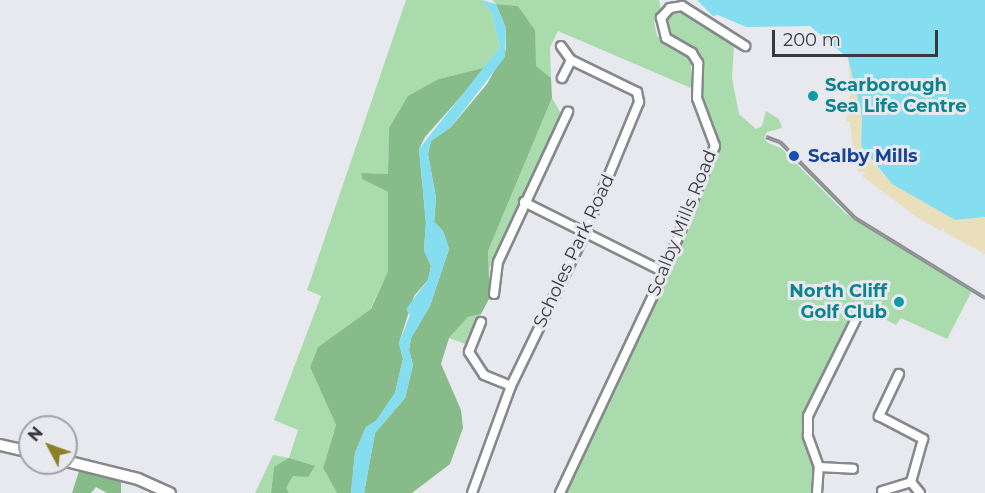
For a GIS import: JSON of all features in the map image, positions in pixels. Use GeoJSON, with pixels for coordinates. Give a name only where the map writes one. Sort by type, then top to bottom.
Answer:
{"type":"FeatureCollection","features":[{"type":"Feature","properties":{"kind":"main road"},"geometry":{"type":"LineString","coordinates":[[0,445],[18,449]]}},
{"type":"Feature","properties":{"kind":"main road"},"geometry":{"type":"LineString","coordinates":[[78,464],[138,479],[170,493]]}},
{"type":"Feature","properties":{"kind":"street","name":"Scalby Mills Road"},"geometry":{"type":"LineString","coordinates":[[560,493],[664,273],[715,146],[697,98],[698,63],[692,53],[666,38],[662,18],[670,8],[682,6],[745,46]]}},
{"type":"Feature","properties":{"kind":"street","name":"Scholes Park Road"},"geometry":{"type":"LineString","coordinates":[[472,493],[511,386],[585,233],[639,102],[637,92],[571,60],[561,46]]}},
{"type":"Feature","properties":{"kind":"street"},"geometry":{"type":"LineString","coordinates":[[562,78],[571,60]]}},
{"type":"Feature","properties":{"kind":"street"},"geometry":{"type":"LineString","coordinates":[[494,294],[498,262],[524,202],[568,112]]}},
{"type":"Feature","properties":{"kind":"street"},"geometry":{"type":"LineString","coordinates":[[524,202],[664,273]]}},
{"type":"Feature","properties":{"kind":"street"},"geometry":{"type":"LineString","coordinates":[[817,493],[819,467],[808,436],[808,416],[856,319]]}},
{"type":"Feature","properties":{"kind":"street"},"geometry":{"type":"LineString","coordinates":[[481,322],[469,352],[484,375],[511,386]]}},
{"type":"Feature","properties":{"kind":"street"},"geometry":{"type":"LineString","coordinates":[[899,374],[879,416],[923,439],[911,482]]}},
{"type":"Feature","properties":{"kind":"street"},"geometry":{"type":"LineString","coordinates":[[819,467],[853,469]]}},
{"type":"Feature","properties":{"kind":"street"},"geometry":{"type":"LineString","coordinates":[[882,491],[911,482]]}},
{"type":"Feature","properties":{"kind":"street"},"geometry":{"type":"LineString","coordinates":[[911,482],[920,493]]}},
{"type":"Feature","properties":{"kind":"green space"},"geometry":{"type":"Polygon","coordinates":[[[406,0],[482,0],[492,14],[500,47],[487,67],[439,79],[389,128],[388,174],[361,173],[362,179],[388,192],[388,271],[370,310],[318,347],[310,367],[336,425],[323,468],[337,493],[289,493],[285,488],[293,476],[274,467],[271,493],[255,493],[273,455],[289,458],[298,430],[274,420],[321,296],[307,290],[406,0]]]}},
{"type":"Feature","properties":{"kind":"green space"},"geometry":{"type":"Polygon","coordinates":[[[492,0],[659,0],[661,10],[654,22],[657,36],[691,60],[691,88],[558,31],[550,47],[551,78],[535,66],[535,30],[518,6],[496,4],[492,0]]]}},
{"type":"Feature","properties":{"kind":"green space"},"geometry":{"type":"Polygon","coordinates":[[[496,4],[518,6],[535,30],[536,66],[551,78],[552,98],[488,251],[490,297],[481,314],[468,317],[449,338],[441,364],[461,410],[463,428],[450,464],[412,493],[364,493],[375,433],[405,398],[413,365],[409,350],[411,338],[430,306],[449,249],[443,231],[434,222],[436,198],[428,154],[431,141],[451,127],[487,84],[506,50],[506,28],[496,4]]]}},
{"type":"Feature","properties":{"kind":"green space","name":"North Cliff Golf Club"},"geometry":{"type":"Polygon","coordinates":[[[677,9],[734,46],[732,78],[739,114],[756,129],[762,126],[766,111],[779,119],[782,128],[767,132],[764,138],[768,143],[781,148],[845,213],[972,291],[947,339],[901,318],[896,325],[864,308],[853,317],[805,419],[803,434],[815,472],[812,493],[566,493],[715,165],[716,130],[700,93],[702,59],[694,50],[670,36],[665,21],[677,9]]]}},
{"type":"Feature","properties":{"kind":"green space"},"geometry":{"type":"Polygon","coordinates":[[[487,67],[425,137],[419,149],[426,223],[424,250],[431,266],[428,280],[414,296],[399,343],[403,359],[395,393],[376,421],[366,427],[355,453],[351,493],[337,493],[323,468],[336,425],[310,367],[318,347],[371,309],[388,271],[388,192],[362,179],[361,173],[388,174],[389,128],[408,96],[439,79],[487,67]]]}},
{"type":"Feature","properties":{"kind":"green space"},"geometry":{"type":"Polygon","coordinates":[[[552,98],[562,115],[489,269],[488,251],[552,98]]]}},
{"type":"Feature","properties":{"kind":"green space"},"geometry":{"type":"Polygon","coordinates":[[[481,314],[468,345],[449,338],[468,317],[481,314]]]}},
{"type":"Feature","properties":{"kind":"green space"},"geometry":{"type":"Polygon","coordinates":[[[289,458],[315,466],[308,477],[293,476],[286,488],[289,493],[271,493],[274,467],[289,458]]]}},
{"type":"Feature","properties":{"kind":"green space"},"geometry":{"type":"Polygon","coordinates":[[[79,471],[121,479],[121,493],[107,493],[96,487],[91,493],[72,493],[79,471]]]}},
{"type":"Feature","properties":{"kind":"sand"},"geometry":{"type":"Polygon","coordinates":[[[848,58],[862,117],[861,146],[892,184],[955,220],[985,217],[985,254],[944,232],[943,226],[941,231],[918,218],[862,176],[866,172],[859,172],[849,153],[853,149],[850,122],[846,121],[851,90],[848,58]]]}},
{"type":"Feature","properties":{"kind":"water"},"geometry":{"type":"Polygon","coordinates":[[[482,0],[496,4],[506,28],[505,57],[451,127],[431,141],[428,154],[436,198],[434,222],[443,231],[449,249],[430,306],[411,338],[409,350],[413,365],[405,398],[375,433],[364,493],[351,493],[355,453],[366,427],[376,421],[395,393],[403,359],[399,343],[410,315],[406,309],[428,280],[431,266],[424,250],[426,223],[419,149],[500,47],[492,14],[482,0]]]}},
{"type":"Feature","properties":{"kind":"water"},"geometry":{"type":"Polygon","coordinates":[[[697,0],[985,0],[985,217],[955,220],[892,184],[861,146],[862,117],[848,58],[810,26],[746,27],[718,15],[713,16],[697,0]]]}},
{"type":"Feature","properties":{"kind":"railway"},"geometry":{"type":"LineString","coordinates":[[766,137],[780,142],[855,218],[985,298]]}},
{"type":"Feature","properties":{"kind":"place","name":"Scarborough Sea Life Centre"},"geometry":{"type":"Point","coordinates":[813,96]}},
{"type":"Feature","properties":{"kind":"place","name":"Scalby Mills"},"geometry":{"type":"Point","coordinates":[794,156]}},
{"type":"Feature","properties":{"kind":"place","name":"North Cliff Golf Club"},"geometry":{"type":"Point","coordinates":[899,302]}}]}
